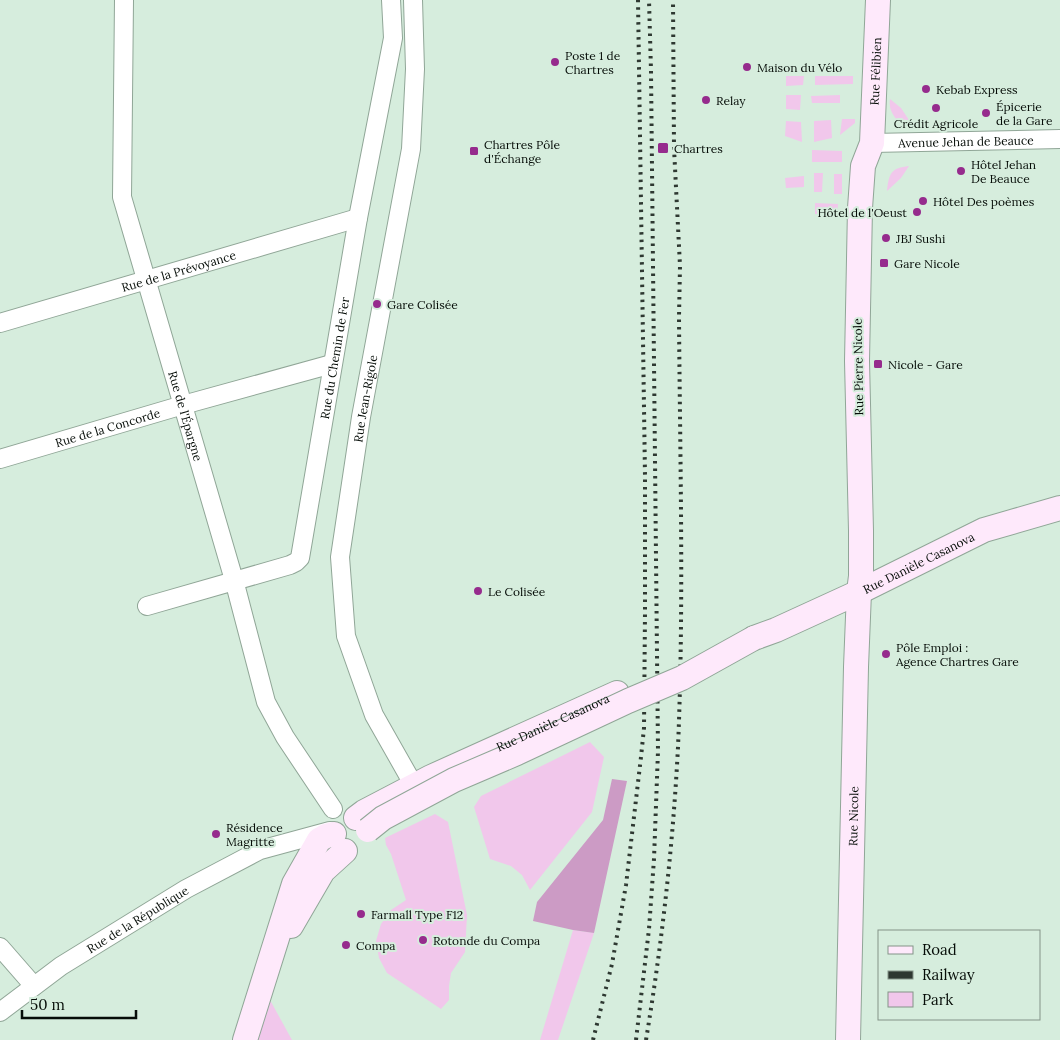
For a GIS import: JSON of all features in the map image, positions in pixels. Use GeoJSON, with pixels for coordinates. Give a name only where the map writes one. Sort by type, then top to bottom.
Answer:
{"type":"FeatureCollection","features":[{"type":"Feature","properties":{"kind":"street","name":"Rue de l'Épargne"},"geometry":{"type":"LineString","coordinates":[[124,0],[122,197],[234,580],[266,702],[285,737],[344,827]]}},
{"type":"Feature","properties":{"kind":"street","name":"Rue du Chemin de Fer"},"geometry":{"type":"LineString","coordinates":[[147,606],[290,564],[300,558],[358,218],[393,38],[391,0]]}},
{"type":"Feature","properties":{"kind":"street","name":"Rue Jean-Rigole"},"geometry":{"type":"LineString","coordinates":[[412,786],[408,775],[374,715],[346,636],[340,557],[361,417],[411,149],[416,69],[413,0]]}},
{"type":"Feature","properties":{"kind":"street","name":"Rue Félibien"},"geometry":{"type":"LineString","coordinates":[[872,143],[878,0]]}},
{"type":"Feature","properties":{"kind":"street","name":"Avenue Jehan de Beauce"},"geometry":{"type":"LineString","coordinates":[[872,143],[1060,139]]}},
{"type":"Feature","properties":{"kind":"street","name":"Rue Pierre Nicole"},"geometry":{"type":"LineString","coordinates":[[859,592],[861,576],[858,330],[860,208],[863,166],[872,143]]}},
{"type":"Feature","properties":{"kind":"street","name":"Rue de la Prévoyance"},"geometry":{"type":"LineString","coordinates":[[0,323],[358,218]]}},
{"type":"Feature","properties":{"kind":"street","name":"Rue de la Concorde"},"geometry":{"type":"LineString","coordinates":[[0,459],[183,405],[332,364]]}},
{"type":"Feature","properties":{"kind":"street","name":"Rue Danièle Casanova"},"geometry":{"type":"LineString","coordinates":[[344,827],[364,812],[412,786],[639,683],[776,630],[859,592],[984,530],[1060,508]]}},
{"type":"Feature","properties":{"kind":"street","name":"Rue Nicole"},"geometry":{"type":"LineString","coordinates":[[848,1040],[859,592]]}},
{"type":"Feature","properties":{"kind":"street","name":"Rue Danièle Casanova"},"geometry":{"type":"LineString","coordinates":[[344,827],[383,818],[454,780],[682,678],[754,638]]}},
{"type":"Feature","properties":{"kind":"street","name":"Rue de la République"},"geometry":{"type":"LineString","coordinates":[[0,1012],[61,966],[186,889],[260,850],[344,827]]}},
{"type":"Feature","properties":{"kind":"street"},"geometry":{"type":"LineString","coordinates":[[245,1040],[294,884],[319,840],[344,827]]}},
{"type":"Feature","properties":{"kind":"street"},"geometry":{"type":"LineString","coordinates":[[0,947],[34,986]]}},
{"type":"Feature","properties":{"kind":"green space"},"geometry":{"type":"Polygon","coordinates":[[[786,76],[804,76],[803,85],[786,86],[786,76]]]}},
{"type":"Feature","properties":{"kind":"green space"},"geometry":{"type":"Polygon","coordinates":[[[815,76],[853,76],[853,84],[815,85],[815,76]]]}},
{"type":"Feature","properties":{"kind":"green space"},"geometry":{"type":"Polygon","coordinates":[[[786,95],[801,95],[800,110],[786,109],[786,95]]]}},
{"type":"Feature","properties":{"kind":"green space"},"geometry":{"type":"Polygon","coordinates":[[[840,95],[840,103],[812,103],[811,96],[840,95]]]}},
{"type":"Feature","properties":{"kind":"green space"},"geometry":{"type":"Polygon","coordinates":[[[890,99],[901,108],[909,120],[896,119],[891,110],[890,99]]]}},
{"type":"Feature","properties":{"kind":"green space"},"geometry":{"type":"Polygon","coordinates":[[[842,119],[855,119],[855,123],[840,135],[842,119]]]}},
{"type":"Feature","properties":{"kind":"green space"},"geometry":{"type":"Polygon","coordinates":[[[831,120],[832,138],[814,142],[814,121],[831,120]]]}},
{"type":"Feature","properties":{"kind":"green space"},"geometry":{"type":"Polygon","coordinates":[[[786,121],[801,122],[802,142],[785,136],[786,121]]]}},
{"type":"Feature","properties":{"kind":"green space"},"geometry":{"type":"Polygon","coordinates":[[[812,150],[842,151],[842,162],[812,162],[812,150]]]}},
{"type":"Feature","properties":{"kind":"green space"},"geometry":{"type":"Polygon","coordinates":[[[909,166],[901,178],[887,191],[892,172],[898,168],[909,166]]]}},
{"type":"Feature","properties":{"kind":"green space"},"geometry":{"type":"Polygon","coordinates":[[[814,173],[823,173],[822,192],[814,192],[814,173]]]}},
{"type":"Feature","properties":{"kind":"green space"},"geometry":{"type":"Polygon","coordinates":[[[834,174],[842,174],[842,194],[834,194],[834,174]]]}},
{"type":"Feature","properties":{"kind":"green space"},"geometry":{"type":"Polygon","coordinates":[[[804,176],[804,187],[786,188],[785,178],[804,176]]]}},
{"type":"Feature","properties":{"kind":"green space"},"geometry":{"type":"Polygon","coordinates":[[[815,203],[838,204],[837,215],[815,214],[815,203]]]}},
{"type":"Feature","properties":{"kind":"green space"},"geometry":{"type":"Polygon","coordinates":[[[590,742],[604,757],[592,812],[530,890],[522,875],[511,866],[490,859],[474,807],[481,796],[590,742]]]}},
{"type":"Feature","properties":{"kind":"green space"},"geometry":{"type":"Polygon","coordinates":[[[435,814],[448,822],[467,915],[465,952],[451,973],[449,1000],[441,1009],[387,973],[379,958],[376,941],[381,924],[391,910],[406,900],[385,838],[435,814]]]}},
{"type":"Feature","properties":{"kind":"green space"},"geometry":{"type":"Polygon","coordinates":[[[573,930],[594,933],[558,1040],[540,1040],[573,930]]]}},
{"type":"Feature","properties":{"kind":"green space"},"geometry":{"type":"Polygon","coordinates":[[[270,1000],[292,1040],[257,1040],[270,1000]]]}},
{"type":"Feature","properties":{"kind":"shaded area"},"geometry":{"type":"Polygon","coordinates":[[[612,779],[627,781],[594,933],[533,921],[537,902],[603,820],[612,779]]]}},
{"type":"Feature","properties":{"kind":"railway"},"geometry":{"type":"LineString","coordinates":[[593,1040],[612,964],[626,885],[644,728],[645,476],[638,0]]}},
{"type":"Feature","properties":{"kind":"railway"},"geometry":{"type":"LineString","coordinates":[[636,1040],[649,929],[658,751],[649,0]]}},
{"type":"Feature","properties":{"kind":"railway"},"geometry":{"type":"LineString","coordinates":[[646,1040],[662,931],[670,857],[676,784],[680,693],[680,266],[674,148],[673,0]]}},
{"type":"Feature","properties":{"kind":"place","name":"Poste 1 de Chartres"},"geometry":{"type":"Point","coordinates":[555,62]}},
{"type":"Feature","properties":{"kind":"place","name":"Maison du Vélo"},"geometry":{"type":"Point","coordinates":[747,67]}},
{"type":"Feature","properties":{"kind":"place","name":"Kebab Express"},"geometry":{"type":"Point","coordinates":[926,89]}},
{"type":"Feature","properties":{"kind":"place","name":"Relay"},"geometry":{"type":"Point","coordinates":[706,100]}},
{"type":"Feature","properties":{"kind":"place","name":"Crédit Agricole"},"geometry":{"type":"Point","coordinates":[936,108]}},
{"type":"Feature","properties":{"kind":"place","name":"Épicerie de la Gare"},"geometry":{"type":"Point","coordinates":[986,113]}},
{"type":"Feature","properties":{"kind":"place","name":"Chartres"},"geometry":{"type":"Point","coordinates":[663,148]}},
{"type":"Feature","properties":{"kind":"place","name":"Chartres Pôle d'Échange"},"geometry":{"type":"Point","coordinates":[474,151]}},
{"type":"Feature","properties":{"kind":"place","name":"Hôtel Jehan De Beauce"},"geometry":{"type":"Point","coordinates":[961,171]}},
{"type":"Feature","properties":{"kind":"place","name":"Hôtel Des poèmes"},"geometry":{"type":"Point","coordinates":[923,201]}},
{"type":"Feature","properties":{"kind":"place","name":"Hôtel de l'Oeust"},"geometry":{"type":"Point","coordinates":[917,212]}},
{"type":"Feature","properties":{"kind":"place","name":"JBJ Sushi"},"geometry":{"type":"Point","coordinates":[886,238]}},
{"type":"Feature","properties":{"kind":"place","name":"Gare Nicole"},"geometry":{"type":"Point","coordinates":[884,263]}},
{"type":"Feature","properties":{"kind":"place","name":"Gare Colisée"},"geometry":{"type":"Point","coordinates":[377,304]}},
{"type":"Feature","properties":{"kind":"place","name":"Nicole - Gare"},"geometry":{"type":"Point","coordinates":[878,364]}},
{"type":"Feature","properties":{"kind":"place","name":"Le Colisée"},"geometry":{"type":"Point","coordinates":[478,591]}},
{"type":"Feature","properties":{"kind":"place","name":"Pôle Emploi : Agence Chartres Gare"},"geometry":{"type":"Point","coordinates":[886,654]}},
{"type":"Feature","properties":{"kind":"place","name":"Résidence Magritte"},"geometry":{"type":"Point","coordinates":[216,834]}},
{"type":"Feature","properties":{"kind":"place","name":"Farmall Type F12"},"geometry":{"type":"Point","coordinates":[361,914]}},
{"type":"Feature","properties":{"kind":"place","name":"Rotonde du Compa"},"geometry":{"type":"Point","coordinates":[423,940]}},
{"type":"Feature","properties":{"kind":"place","name":"Compa"},"geometry":{"type":"Point","coordinates":[346,945]}}]}
